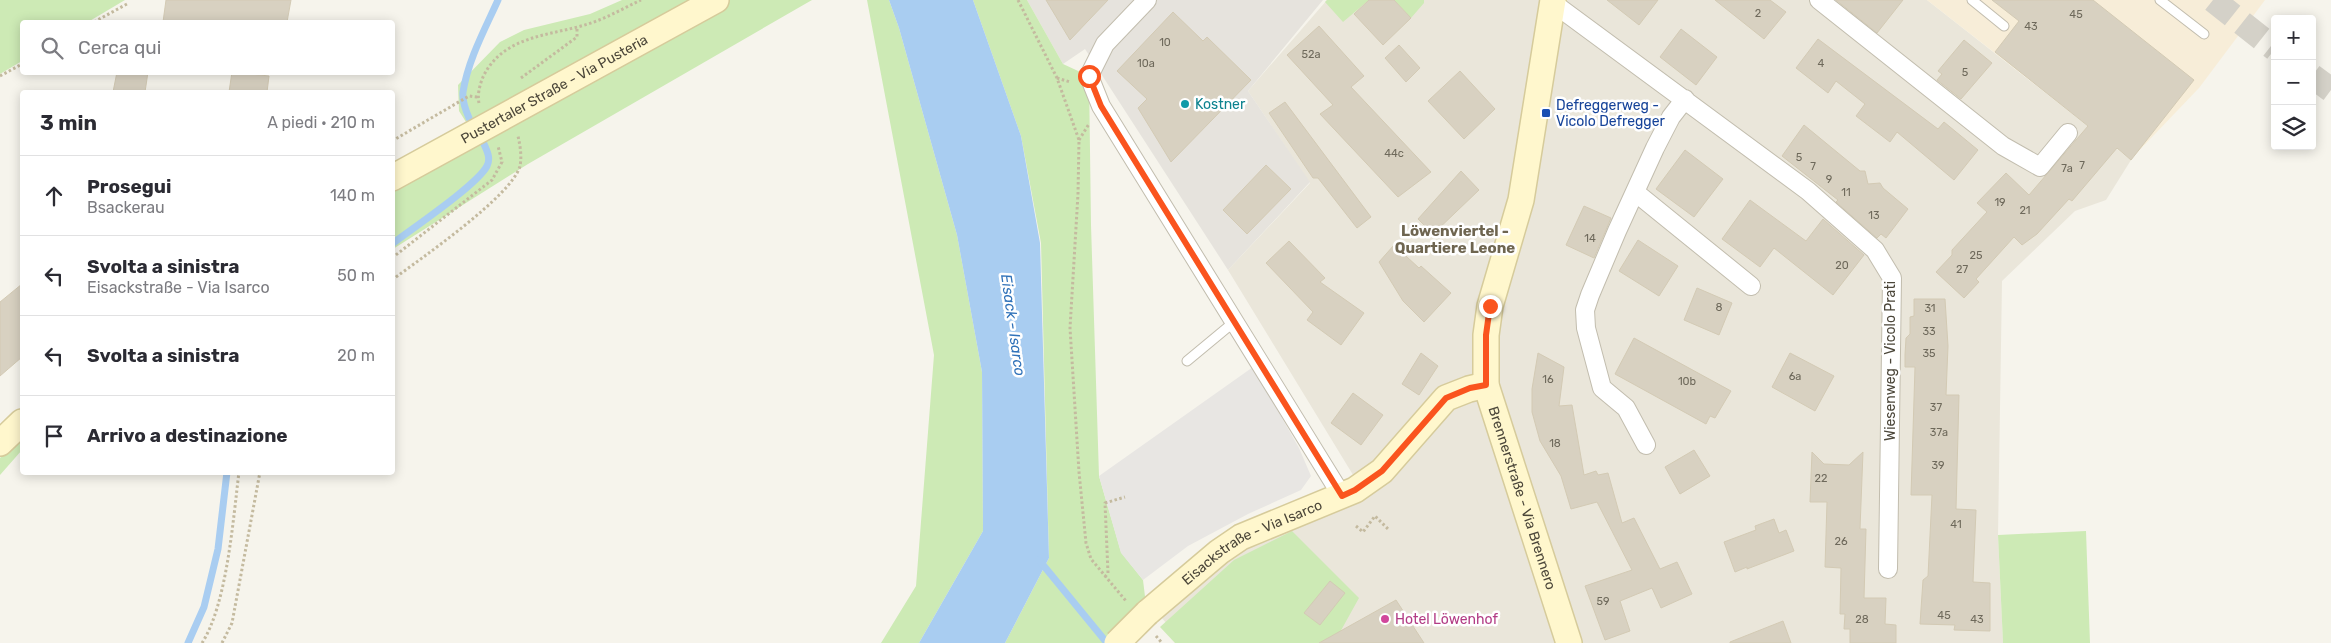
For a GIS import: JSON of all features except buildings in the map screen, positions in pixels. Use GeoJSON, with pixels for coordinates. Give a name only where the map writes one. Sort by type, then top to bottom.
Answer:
{"type":"FeatureCollection","features":[{"type":"Feature","properties":{"kind":"main road","name":"Pustertaler Straße - Via Pusteria"},"geometry":{"type":"LineString","coordinates":[[395,176],[716,0]]}},
{"type":"Feature","properties":{"kind":"main road","name":"Brennerstraße - Via Brennero"},"geometry":{"type":"LineString","coordinates":[[1553,1],[1521,200],[1490,306],[1486,335],[1486,385],[1568,643]]}},
{"type":"Feature","properties":{"kind":"main road","name":"Eisackstraße - Via Isarco"},"geometry":{"type":"LineString","coordinates":[[1117,643],[1219,552],[1242,537],[1267,525],[1355,490],[1382,471],[1446,398],[1470,388],[1486,385]]}},
{"type":"Feature","properties":{"kind":"main road"},"geometry":{"type":"LineString","coordinates":[[0,443],[20,424]]}},
{"type":"Feature","properties":{"kind":"street"},"geometry":{"type":"LineString","coordinates":[[1147,0],[1105,44],[1089,76],[1101,106],[1240,328],[1342,496]]}},
{"type":"Feature","properties":{"kind":"street"},"geometry":{"type":"LineString","coordinates":[[1819,0],[2003,146],[2040,167],[2068,133]]}},
{"type":"Feature","properties":{"kind":"street","name":"Wiesenweg - Vicolo Prati"},"geometry":{"type":"LineString","coordinates":[[1553,1],[1808,191],[1875,250],[1892,278],[1888,569]]}},
{"type":"Feature","properties":{"kind":"street"},"geometry":{"type":"LineString","coordinates":[[1646,445],[1626,408],[1602,388],[1586,328],[1585,310],[1635,192],[1671,117],[1685,99]]}},
{"type":"Feature","properties":{"kind":"street"},"geometry":{"type":"LineString","coordinates":[[1635,192],[1751,286]]}},
{"type":"Feature","properties":{"kind":"lane"},"geometry":{"type":"LineString","coordinates":[[1972,0],[2004,26]]}},
{"type":"Feature","properties":{"kind":"lane"},"geometry":{"type":"LineString","coordinates":[[2160,0],[2204,34]]}},
{"type":"Feature","properties":{"kind":"lane"},"geometry":{"type":"LineString","coordinates":[[1187,361],[1228,327],[1240,328]]}},
{"type":"Feature","properties":{"kind":"path"},"geometry":{"type":"LineString","coordinates":[[480,105],[477,98],[482,79],[489,65],[505,50],[529,38],[577,27],[641,0]]}},
{"type":"Feature","properties":{"kind":"path"},"geometry":{"type":"LineString","coordinates":[[1018,0],[1057,78],[1079,140],[1078,194],[1070,328],[1079,472],[1086,543],[1091,559],[1105,577],[1144,618],[1162,643]]}},
{"type":"Feature","properties":{"kind":"path"},"geometry":{"type":"LineString","coordinates":[[98,20],[127,4]]}},
{"type":"Feature","properties":{"kind":"path"},"geometry":{"type":"LineString","coordinates":[[395,278],[487,206],[511,183],[520,166],[521,150],[511,98],[515,84],[526,73],[577,37],[577,27]]}},
{"type":"Feature","properties":{"kind":"path"},"geometry":{"type":"LineString","coordinates":[[0,76],[20,65]]}},
{"type":"Feature","properties":{"kind":"path"},"geometry":{"type":"LineString","coordinates":[[395,139],[469,96],[477,98]]}},
{"type":"Feature","properties":{"kind":"path"},"geometry":{"type":"LineString","coordinates":[[395,256],[492,180],[502,162],[501,152],[495,139]]}},
{"type":"Feature","properties":{"kind":"path"},"geometry":{"type":"LineString","coordinates":[[202,643],[208,633],[223,582],[240,475]]}},
{"type":"Feature","properties":{"kind":"path"},"geometry":{"type":"LineString","coordinates":[[222,643],[232,623],[259,475]]}},
{"type":"Feature","properties":{"kind":"path"},"geometry":{"type":"LineString","coordinates":[[1105,577],[1108,573],[1105,503],[1125,497]]}},
{"type":"Feature","properties":{"kind":"path"},"geometry":{"type":"LineString","coordinates":[[1356,526],[1363,532],[1375,516],[1389,530]]}},
{"type":"Feature","properties":{"kind":"shaded area"},"geometry":{"type":"Polygon","coordinates":[[[1027,0],[1323,0],[1248,91],[1310,182],[1228,270],[1085,49],[1063,64],[1027,0]]]}},
{"type":"Feature","properties":{"kind":"shaded area"},"geometry":{"type":"Polygon","coordinates":[[[1327,0],[1927,0],[2131,160],[2106,200],[2075,211],[2002,281],[1998,535],[2003,643],[1184,643],[1160,616],[1226,559],[1361,488],[1228,270],[1310,183],[1248,91],[1327,0]]]}},
{"type":"Feature","properties":{"kind":"shaded area"},"geometry":{"type":"Polygon","coordinates":[[[1927,0],[2265,0],[2199,88],[2131,159],[1927,0]]]}},
{"type":"Feature","properties":{"kind":"shaded area"},"geometry":{"type":"Polygon","coordinates":[[[1253,367],[1299,448],[1311,476],[1301,490],[1248,514],[1188,546],[1143,580],[1121,553],[1099,476],[1253,367]]]}},
{"type":"Feature","properties":{"kind":"green space"},"geometry":{"type":"Polygon","coordinates":[[[0,0],[125,0],[91,20],[20,20],[20,62],[0,74],[0,0]]]}},
{"type":"Feature","properties":{"kind":"green space"},"geometry":{"type":"Polygon","coordinates":[[[622,0],[812,0],[528,164],[395,248],[395,181],[473,133],[459,111],[458,85],[500,42],[524,30],[590,14],[622,0]]]}},
{"type":"Feature","properties":{"kind":"green space"},"geometry":{"type":"Polygon","coordinates":[[[867,0],[889,0],[899,28],[957,235],[982,372],[983,531],[919,643],[881,643],[916,586],[934,355],[867,0]]]}},
{"type":"Feature","properties":{"kind":"green space"},"geometry":{"type":"Polygon","coordinates":[[[973,0],[1027,0],[1063,64],[1089,76],[1091,225],[1099,476],[1121,552],[1143,580],[1147,613],[1117,643],[1005,643],[1049,558],[1041,243],[1021,136],[973,0]]]}},
{"type":"Feature","properties":{"kind":"green space"},"geometry":{"type":"Polygon","coordinates":[[[1327,0],[1369,0],[1343,22],[1325,2],[1327,0]]]}},
{"type":"Feature","properties":{"kind":"green space"},"geometry":{"type":"Polygon","coordinates":[[[1394,0],[1424,0],[1424,3],[1411,18],[1394,0]]]}},
{"type":"Feature","properties":{"kind":"green space"},"geometry":{"type":"Polygon","coordinates":[[[20,438],[20,452],[0,475],[0,458],[20,438]]]}},
{"type":"Feature","properties":{"kind":"green space"},"geometry":{"type":"Polygon","coordinates":[[[1292,531],[1359,598],[1334,643],[1175,643],[1160,627],[1234,560],[1292,531]]]}},
{"type":"Feature","properties":{"kind":"green space"},"geometry":{"type":"Polygon","coordinates":[[[2086,531],[2090,643],[2003,643],[1998,535],[2086,531]]]}},
{"type":"Feature","properties":{"kind":"water","name":"Eisack - Isarco"},"geometry":{"type":"Polygon","coordinates":[[[889,0],[973,0],[1021,136],[1040,243],[1049,558],[1005,643],[919,643],[983,531],[982,372],[957,235],[899,28],[889,0]]]}},
{"type":"Feature","properties":{"kind":"waterway"},"geometry":{"type":"LineString","coordinates":[[469,118],[463,99],[465,80],[498,0]]}},
{"type":"Feature","properties":{"kind":"waterway"},"geometry":{"type":"LineString","coordinates":[[395,242],[458,195],[481,174],[489,160],[484,144]]}},
{"type":"Feature","properties":{"kind":"waterway"},"geometry":{"type":"LineString","coordinates":[[188,643],[204,607],[218,549],[227,475]]}},
{"type":"Feature","properties":{"kind":"waterway"},"geometry":{"type":"LineString","coordinates":[[1039,560],[1107,643]]}},
{"type":"Feature","properties":{"kind":"tunnel"},"geometry":{"type":"LineString","coordinates":[[2213,0],[2271,46]]}},
{"type":"Feature","properties":{"kind":"tunnel"},"geometry":{"type":"LineString","coordinates":[[2316,79],[2331,90]]}},
{"type":"Feature","properties":{"kind":"place","name":"Kostner"},"geometry":{"type":"Point","coordinates":[1185,104]}},
{"type":"Feature","properties":{"kind":"place","name":"Defreggerweg - Vicolo Defregger"},"geometry":{"type":"Point","coordinates":[1546,113]}},
{"type":"Feature","properties":{"kind":"place","name":"Hotel Löwenhof"},"geometry":{"type":"Point","coordinates":[1385,619]}},
{"type":"Feature","properties":{"kind":"district","name":"Löwenviertel - Quartiere Leone"},"geometry":{"type":"Point","coordinates":[1455,240]}},
{"type":"Feature","properties":{"kind":"route"},"geometry":{"type":"LineString","coordinates":[[1089,76],[1101,106],[1342,496],[1355,490],[1382,471],[1446,398],[1470,388],[1486,385],[1486,335],[1490,306]]}}]}
